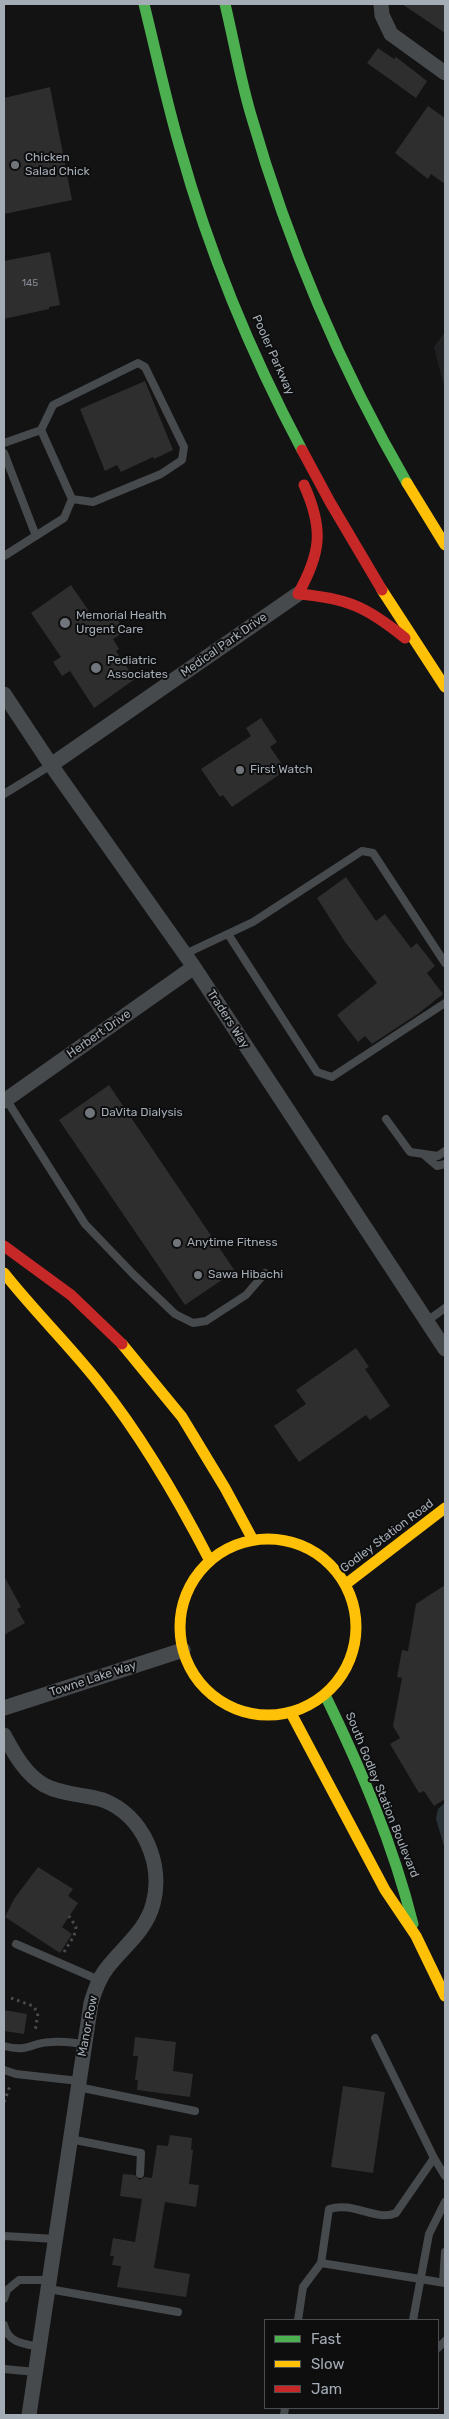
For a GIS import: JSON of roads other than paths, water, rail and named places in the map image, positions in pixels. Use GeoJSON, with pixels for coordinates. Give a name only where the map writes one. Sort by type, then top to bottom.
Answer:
{"type":"FeatureCollection","features":[{"type":"Feature","properties":{"kind":"street","name":"Pooler Parkway"},"geometry":{"type":"LineString","coordinates":[[144,4],[185,168],[219,264],[266,378],[339,522],[445,687]]}},
{"type":"Feature","properties":{"kind":"street"},"geometry":{"type":"LineString","coordinates":[[225,4],[254,129],[323,322],[369,416],[419,506],[445,545]]}},
{"type":"Feature","properties":{"kind":"street"},"geometry":{"type":"LineString","coordinates":[[381,4],[382,15],[391,34],[445,73]]}},
{"type":"Feature","properties":{"kind":"street"},"geometry":{"type":"LineString","coordinates":[[266,378],[273,417]]}},
{"type":"Feature","properties":{"kind":"street"},"geometry":{"type":"LineString","coordinates":[[298,474],[315,506],[320,536],[316,560],[298,594],[330,596],[352,601],[385,621],[424,656]]}},
{"type":"Feature","properties":{"kind":"street","name":"Medical Park Drive"},"geometry":{"type":"LineString","coordinates":[[51,765],[298,594]]}},
{"type":"Feature","properties":{"kind":"street","name":"Traders Way"},"geometry":{"type":"LineString","coordinates":[[4,694],[51,765],[194,967],[445,1349]]}},
{"type":"Feature","properties":{"kind":"street","name":"Herbert Drive"},"geometry":{"type":"LineString","coordinates":[[5,1100],[194,967]]}},
{"type":"Feature","properties":{"kind":"street"},"geometry":{"type":"LineString","coordinates":[[4,1246],[71,1295],[128,1348],[182,1417],[225,1488],[252,1540]]}},
{"type":"Feature","properties":{"kind":"street"},"geometry":{"type":"LineString","coordinates":[[4,1273],[98,1382],[150,1451],[186,1513],[210,1561]]}},
{"type":"Feature","properties":{"kind":"street","name":"Godley Station Road"},"geometry":{"type":"LineString","coordinates":[[346,1584],[445,1508]]}},
{"type":"Feature","properties":{"kind":"street"},"geometry":{"type":"LineString","coordinates":[[280,1539],[306,1547],[329,1563],[346,1584],[356,1613],[355,1643],[345,1671],[325,1695],[291,1713],[268,1716],[245,1712],[224,1704],[206,1690],[196,1678],[183,1650],[180,1626],[184,1602],[194,1580],[210,1561],[230,1548],[252,1540],[280,1539]]}},
{"type":"Feature","properties":{"kind":"street","name":"Towne Lake Way"},"geometry":{"type":"LineString","coordinates":[[4,1708],[183,1650]]}},
{"type":"Feature","properties":{"kind":"street","name":"South Godley Station Boulevard"},"geometry":{"type":"LineString","coordinates":[[325,1695],[356,1762],[403,1880],[416,1936]]}},
{"type":"Feature","properties":{"kind":"street","name":"South Godley Station Boulevard"},"geometry":{"type":"LineString","coordinates":[[291,1713],[385,1890],[416,1936],[445,1996]]}},
{"type":"Feature","properties":{"kind":"street","name":"Manor Row"},"geometry":{"type":"LineString","coordinates":[[4,1735],[23,1765],[39,1782],[56,1791],[97,1799],[113,1805],[136,1826],[150,1848],[156,1883],[152,1909],[143,1927],[107,1968],[99,1980],[91,2002],[29,2415]]}},
{"type":"Feature","properties":{"kind":"lane"},"geometry":{"type":"LineString","coordinates":[[4,443],[41,430],[53,405],[138,363],[145,367],[184,447],[182,460],[161,474],[93,502],[72,499]]}},
{"type":"Feature","properties":{"kind":"lane"},"geometry":{"type":"LineString","coordinates":[[4,556],[64,518],[72,499],[41,430]]}},
{"type":"Feature","properties":{"kind":"lane"},"geometry":{"type":"LineString","coordinates":[[4,453],[36,536]]}},
{"type":"Feature","properties":{"kind":"lane"},"geometry":{"type":"LineString","coordinates":[[4,794],[51,765]]}},
{"type":"Feature","properties":{"kind":"lane"},"geometry":{"type":"LineString","coordinates":[[185,954],[253,922],[362,851],[373,853],[445,963]]}},
{"type":"Feature","properties":{"kind":"lane"},"geometry":{"type":"LineString","coordinates":[[228,934],[317,1072],[332,1077],[445,1003]]}},
{"type":"Feature","properties":{"kind":"lane"},"geometry":{"type":"LineString","coordinates":[[5,1100],[86,1224],[132,1274],[185,1321],[193,1323],[206,1322],[246,1295],[265,1273]]}},
{"type":"Feature","properties":{"kind":"lane"},"geometry":{"type":"LineString","coordinates":[[386,1119],[410,1152],[438,1156],[445,1151]]}},
{"type":"Feature","properties":{"kind":"lane"},"geometry":{"type":"LineString","coordinates":[[423,1154],[437,1166],[445,1164]]}},
{"type":"Feature","properties":{"kind":"lane"},"geometry":{"type":"LineString","coordinates":[[427,1321],[445,1308]]}},
{"type":"Feature","properties":{"kind":"lane"},"geometry":{"type":"LineString","coordinates":[[16,1944],[99,1980]]}},
{"type":"Feature","properties":{"kind":"lane"},"geometry":{"type":"LineString","coordinates":[[375,2038],[434,2158],[445,2176]]}},
{"type":"Feature","properties":{"kind":"lane"},"geometry":{"type":"LineString","coordinates":[[4,2046],[16,2049],[50,2042],[84,2044]]}},
{"type":"Feature","properties":{"kind":"lane"},"geometry":{"type":"LineString","coordinates":[[4,2070],[78,2084],[195,2112]]}},
{"type":"Feature","properties":{"kind":"lane"},"geometry":{"type":"LineString","coordinates":[[70,2139],[141,2153],[140,2174]]}},
{"type":"Feature","properties":{"kind":"lane"},"geometry":{"type":"LineString","coordinates":[[298,2319],[303,2287],[321,2263],[329,2209],[340,2205],[388,2216],[396,2212],[434,2158]]}},
{"type":"Feature","properties":{"kind":"lane"},"geometry":{"type":"LineString","coordinates":[[413,2319],[429,2234],[445,2202]]}},
{"type":"Feature","properties":{"kind":"lane"},"geometry":{"type":"LineString","coordinates":[[4,2236],[56,2239]]}},
{"type":"Feature","properties":{"kind":"lane"},"geometry":{"type":"LineString","coordinates":[[321,2263],[444,2282],[445,2252]]}},
{"type":"Feature","properties":{"kind":"lane"},"geometry":{"type":"LineString","coordinates":[[4,2299],[7,2290],[19,2280],[178,2312]]}},
{"type":"Feature","properties":{"kind":"lane"},"geometry":{"type":"LineString","coordinates":[[4,2325],[6,2333],[15,2341]]}},
{"type":"Feature","properties":{"kind":"lane"},"geometry":{"type":"LineString","coordinates":[[4,2341],[15,2341],[40,2347]]}},
{"type":"Feature","properties":{"kind":"lane"},"geometry":{"type":"LineString","coordinates":[[4,2368],[36,2372]]}},
{"type":"Feature","properties":{"kind":"place","name":"Chicken Salad Chick"},"geometry":{"type":"Point","coordinates":[15,165]}},
{"type":"Feature","properties":{"kind":"place","name":"Memorial Health Urgent Care"},"geometry":{"type":"Point","coordinates":[65,623]}},
{"type":"Feature","properties":{"kind":"place","name":"Pediatric Associates"},"geometry":{"type":"Point","coordinates":[96,668]}},
{"type":"Feature","properties":{"kind":"place","name":"First Watch"},"geometry":{"type":"Point","coordinates":[240,770]}},
{"type":"Feature","properties":{"kind":"place","name":"DaVita Dialysis"},"geometry":{"type":"Point","coordinates":[90,1113]}},
{"type":"Feature","properties":{"kind":"place","name":"Anytime Fitness"},"geometry":{"type":"Point","coordinates":[177,1243]}},
{"type":"Feature","properties":{"kind":"place","name":"Sawa Hibachi"},"geometry":{"type":"Point","coordinates":[198,1275]}}]}
